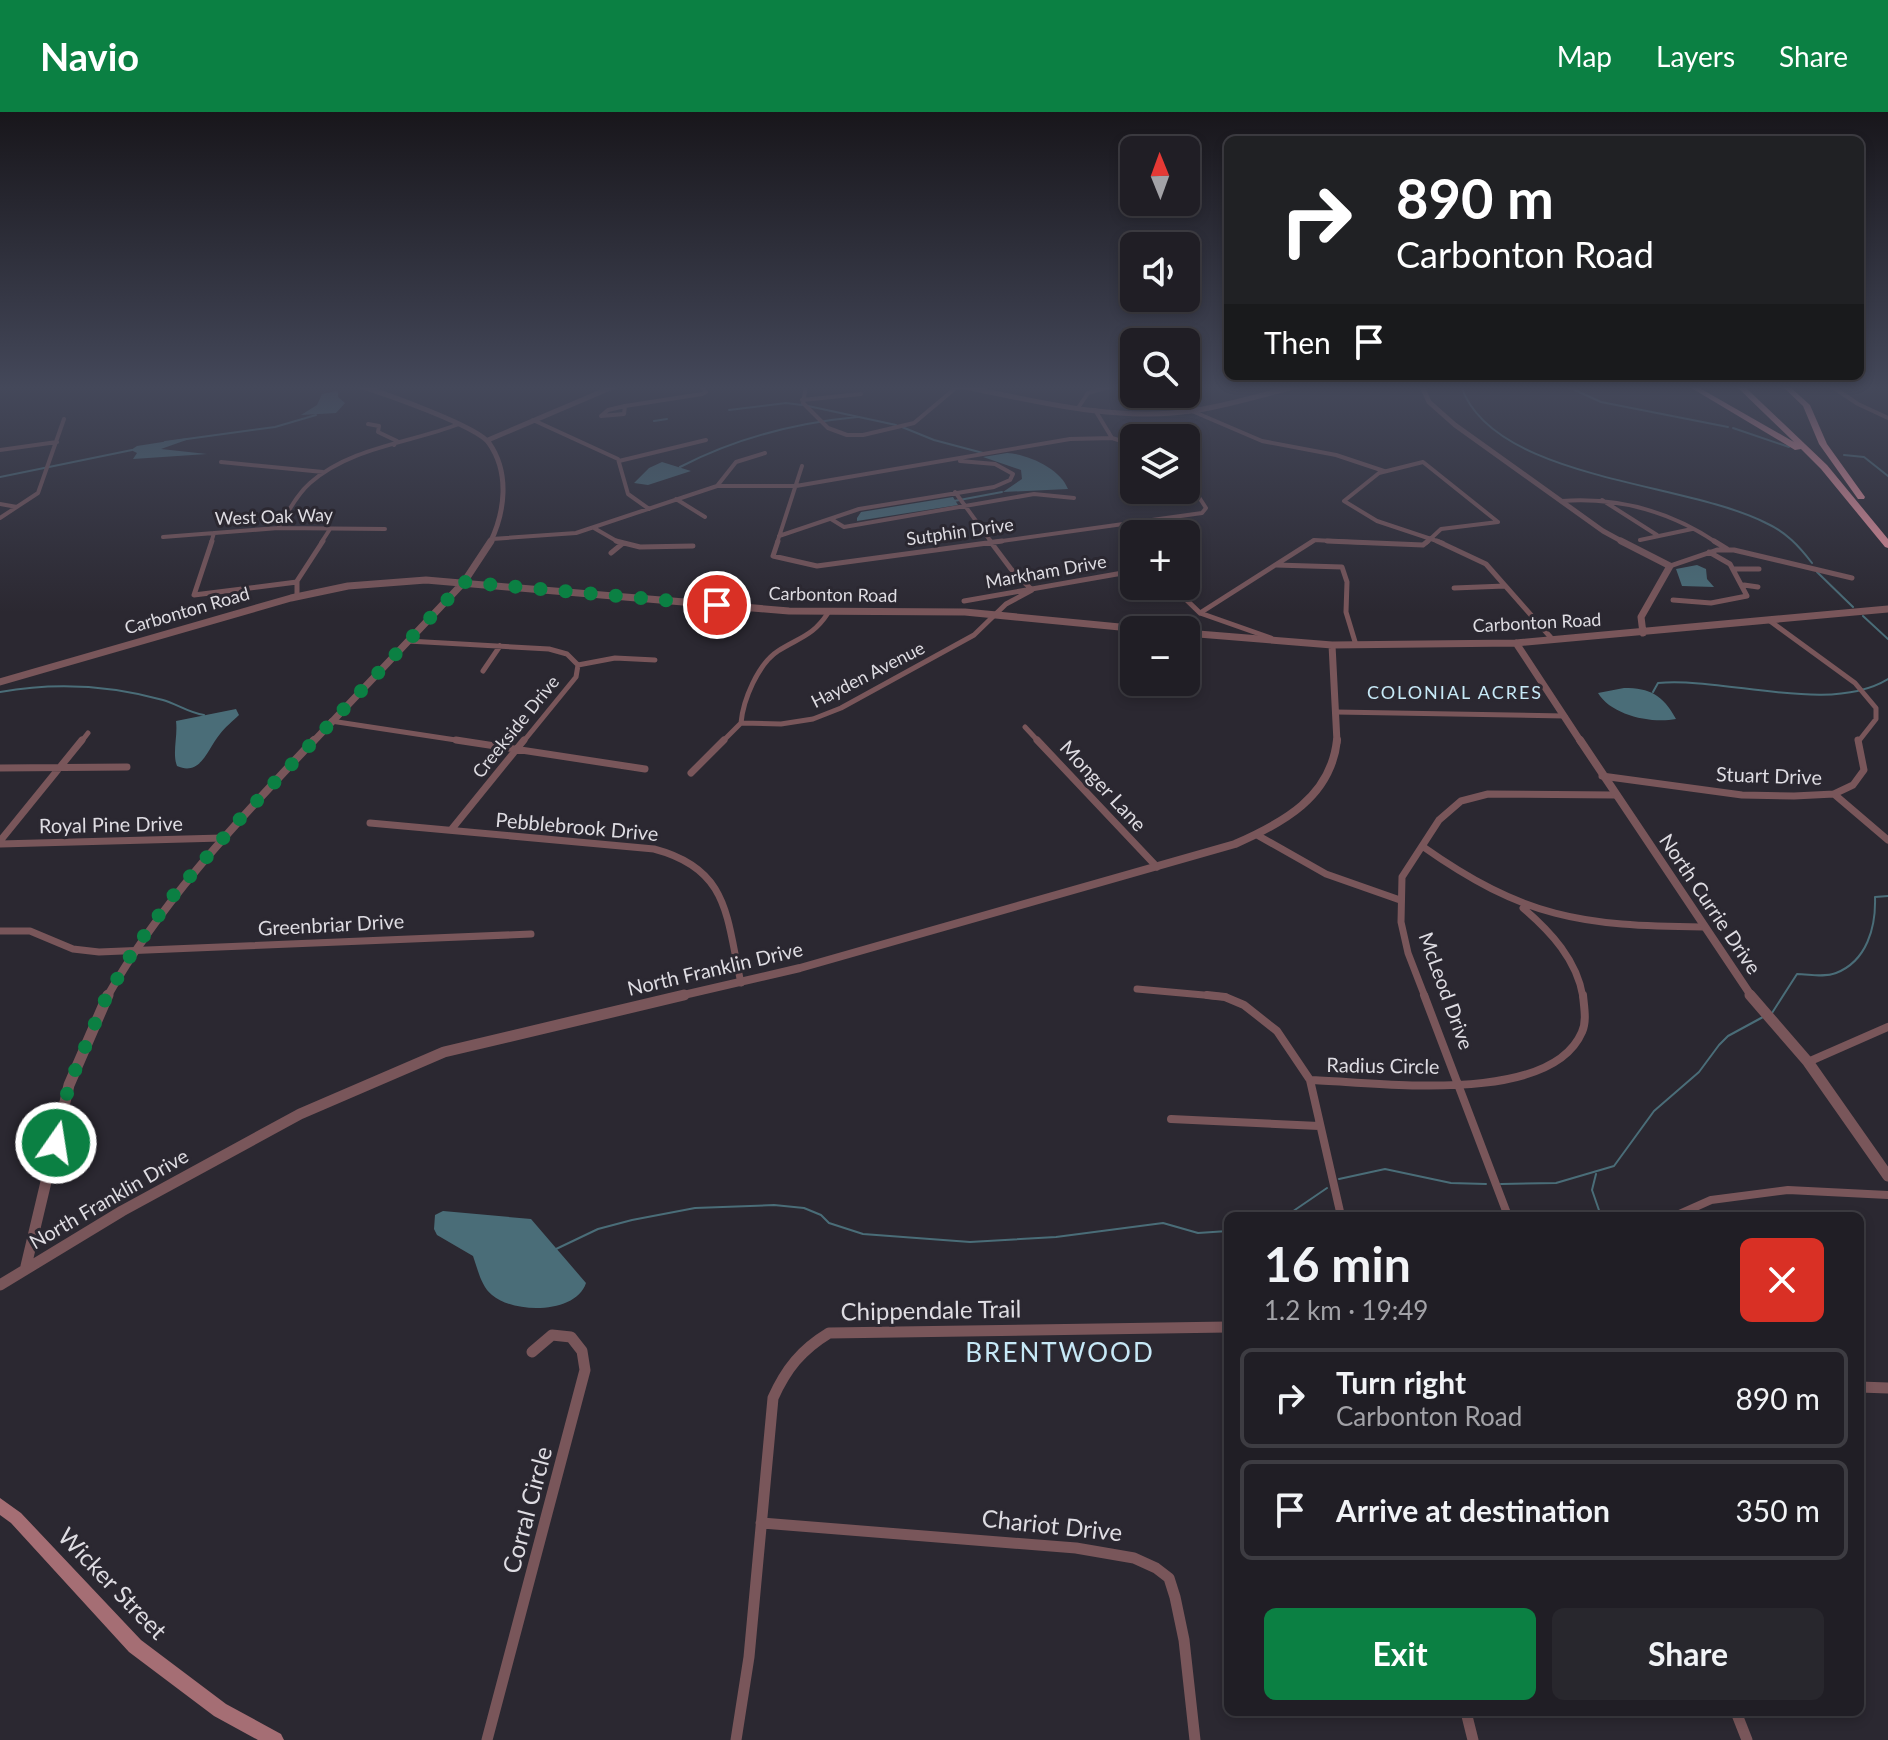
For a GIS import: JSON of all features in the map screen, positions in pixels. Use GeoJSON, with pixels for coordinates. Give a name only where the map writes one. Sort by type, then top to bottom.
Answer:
{"type":"FeatureCollection","features":[{"type":"Feature","properties":{"kind":"highway"},"geometry":{"type":"LineString","coordinates":[[1817,462],[1824,467]]}},
{"type":"Feature","properties":{"kind":"highway"},"geometry":{"type":"LineString","coordinates":[[1819,462],[1888,545]]}},
{"type":"Feature","properties":{"kind":"highway"},"geometry":{"type":"LineString","coordinates":[[1829,462],[1888,530]]}},
{"type":"Feature","properties":{"kind":"highway"},"geometry":{"type":"LineString","coordinates":[[1836,462],[1861,497]]}},
{"type":"Feature","properties":{"kind":"main road","name":"Wicker Street"},"geometry":{"type":"LineString","coordinates":[[0,1506],[16,1518],[135,1646],[220,1710],[275,1740]]}},
{"type":"Feature","properties":{"kind":"street"},"geometry":{"type":"LineString","coordinates":[[0,518],[42,487],[50,462]]}},
{"type":"Feature","properties":{"kind":"street"},"geometry":{"type":"LineString","coordinates":[[221,462],[323,472]]}},
{"type":"Feature","properties":{"kind":"street"},"geometry":{"type":"LineString","coordinates":[[278,528],[302,491],[323,472],[346,462]]}},
{"type":"Feature","properties":{"kind":"street"},"geometry":{"type":"LineString","coordinates":[[26,1266],[69,1085],[104,1002],[133,951],[172,897],[222,838],[464,582],[492,539],[503,509],[505,478],[498,462]]}},
{"type":"Feature","properties":{"kind":"street"},"geometry":{"type":"LineString","coordinates":[[619,462],[628,494],[649,509]]}},
{"type":"Feature","properties":{"kind":"street"},"geometry":{"type":"LineString","coordinates":[[717,486],[726,469],[735,462]]}},
{"type":"Feature","properties":{"kind":"street"},"geometry":{"type":"LineString","coordinates":[[492,539],[539,538],[594,528],[717,486],[796,486],[937,462]]}},
{"type":"Feature","properties":{"kind":"street"},"geometry":{"type":"LineString","coordinates":[[779,536],[859,509],[994,487],[1010,480],[1013,474],[997,465],[968,462]]}},
{"type":"Feature","properties":{"kind":"street"},"geometry":{"type":"LineString","coordinates":[[1357,462],[1384,471]]}},
{"type":"Feature","properties":{"kind":"street"},"geometry":{"type":"LineString","coordinates":[[1200,613],[1314,540],[1423,545],[1433,537],[1441,529],[1498,522],[1423,462],[1399,464],[1384,471],[1352,491],[1344,501],[1357,513],[1375,521],[1433,537],[1473,554],[1553,640]]}},
{"type":"Feature","properties":{"kind":"street"},"geometry":{"type":"LineString","coordinates":[[1508,462],[1610,535],[1670,566]]}},
{"type":"Feature","properties":{"kind":"street"},"geometry":{"type":"LineString","coordinates":[[779,536],[802,466]]}},
{"type":"Feature","properties":{"kind":"street"},"geometry":{"type":"LineString","coordinates":[[955,492],[1032,590]]}},
{"type":"Feature","properties":{"kind":"street"},"geometry":{"type":"LineString","coordinates":[[831,519],[844,527],[1034,494],[1074,498]]}},
{"type":"Feature","properties":{"kind":"street"},"geometry":{"type":"LineString","coordinates":[[1562,501],[1600,498],[1661,511],[1727,549]]}},
{"type":"Feature","properties":{"kind":"street"},"geometry":{"type":"LineString","coordinates":[[1600,498],[1657,535]]}},
{"type":"Feature","properties":{"kind":"street"},"geometry":{"type":"LineString","coordinates":[[676,499],[705,517]]}},
{"type":"Feature","properties":{"kind":"street","name":"Sutphin Drive"},"geometry":{"type":"LineString","coordinates":[[1155,520],[1202,513],[1206,508],[1200,499]]}},
{"type":"Feature","properties":{"kind":"street"},"geometry":{"type":"LineString","coordinates":[[0,504],[17,507]]}},
{"type":"Feature","properties":{"kind":"street","name":"Sutphin Drive"},"geometry":{"type":"LineString","coordinates":[[779,536],[773,556],[817,566],[1120,525]]}},
{"type":"Feature","properties":{"kind":"street","name":"West Oak Way"},"geometry":{"type":"LineString","coordinates":[[163,537],[278,528],[385,529]]}},
{"type":"Feature","properties":{"kind":"street"},"geometry":{"type":"LineString","coordinates":[[594,528],[622,544],[640,547],[693,546]]}},
{"type":"Feature","properties":{"kind":"street"},"geometry":{"type":"LineString","coordinates":[[1640,540],[1694,528]]}},
{"type":"Feature","properties":{"kind":"street"},"geometry":{"type":"LineString","coordinates":[[297,596],[297,582],[330,529]]}},
{"type":"Feature","properties":{"kind":"street"},"geometry":{"type":"LineString","coordinates":[[214,533],[194,595],[297,582]]}},
{"type":"Feature","properties":{"kind":"street"},"geometry":{"type":"LineString","coordinates":[[611,553],[622,544]]}},
{"type":"Feature","properties":{"kind":"street"},"geometry":{"type":"LineString","coordinates":[[1643,633],[1641,617],[1670,566],[1709,552],[1727,549],[1852,578]]}},
{"type":"Feature","properties":{"kind":"street"},"geometry":{"type":"LineString","coordinates":[[1673,600],[1726,601],[1747,596],[1734,569],[1709,552]]}},
{"type":"Feature","properties":{"kind":"street"},"geometry":{"type":"LineString","coordinates":[[1276,565],[1342,567],[1347,582],[1346,612],[1356,645]]}},
{"type":"Feature","properties":{"kind":"street"},"geometry":{"type":"LineString","coordinates":[[1734,569],[1759,569]]}},
{"type":"Feature","properties":{"kind":"street","name":"Markham Drive"},"geometry":{"type":"LineString","coordinates":[[964,601],[1120,574]]}},
{"type":"Feature","properties":{"kind":"street","name":"Carbonton Road"},"geometry":{"type":"LineString","coordinates":[[0,682],[297,596],[388,582],[464,582],[828,613],[994,615],[1120,627]]}},
{"type":"Feature","properties":{"kind":"street"},"geometry":{"type":"LineString","coordinates":[[1744,585],[1758,587]]}},
{"type":"Feature","properties":{"kind":"street"},"geometry":{"type":"LineString","coordinates":[[1454,588],[1505,586]]}},
{"type":"Feature","properties":{"kind":"street","name":"Hayden Avenue"},"geometry":{"type":"LineString","coordinates":[[741,723],[781,724],[813,719],[841,708],[974,635],[1006,604],[1032,590]]}},
{"type":"Feature","properties":{"kind":"street"},"geometry":{"type":"LineString","coordinates":[[1187,600],[1200,613],[1261,636],[1292,643]]}},
{"type":"Feature","properties":{"kind":"street","name":"Carbonton Road"},"geometry":{"type":"LineString","coordinates":[[1200,634],[1332,645],[1516,643],[1888,609]]}},
{"type":"Feature","properties":{"kind":"street"},"geometry":{"type":"LineString","coordinates":[[691,773],[741,723],[742,708],[765,662],[776,652],[816,631],[828,613]]}},
{"type":"Feature","properties":{"kind":"street","name":"Stuart Drive"},"geometry":{"type":"LineString","coordinates":[[1602,776],[1742,795],[1834,794],[1853,785],[1864,770],[1858,740],[1876,719],[1876,708],[1855,683],[1770,621]]}},
{"type":"Feature","properties":{"kind":"street","name":"Creekside Drive"},"geometry":{"type":"LineString","coordinates":[[408,641],[560,651],[578,665],[576,677],[451,830]]}},
{"type":"Feature","properties":{"kind":"street","name":"North Currie Drive"},"geometry":{"type":"LineString","coordinates":[[1516,643],[1750,995],[1808,1062],[1888,1176]]}},
{"type":"Feature","properties":{"kind":"street","name":"North Franklin Drive"},"geometry":{"type":"LineString","coordinates":[[0,1285],[26,1266],[300,1114],[444,1052],[741,983],[1157,867],[1257,835],[1293,814],[1326,777],[1338,744],[1332,645]]}},
{"type":"Feature","properties":{"kind":"street"},"geometry":{"type":"LineString","coordinates":[[483,671],[500,646]]}},
{"type":"Feature","properties":{"kind":"street"},"geometry":{"type":"LineString","coordinates":[[578,665],[615,658],[655,660]]}},
{"type":"Feature","properties":{"kind":"street"},"geometry":{"type":"LineString","coordinates":[[1336,712],[1565,716]]}},
{"type":"Feature","properties":{"kind":"street"},"geometry":{"type":"LineString","coordinates":[[331,721],[645,769]]}},
{"type":"Feature","properties":{"kind":"street","name":"Monger Lane"},"geometry":{"type":"LineString","coordinates":[[1025,727],[1157,867]]}},
{"type":"Feature","properties":{"kind":"street"},"geometry":{"type":"LineString","coordinates":[[0,842],[88,733]]}},
{"type":"Feature","properties":{"kind":"street"},"geometry":{"type":"LineString","coordinates":[[0,768],[127,767]]}},
{"type":"Feature","properties":{"kind":"street"},"geometry":{"type":"LineString","coordinates":[[1834,794],[1888,840]]}},
{"type":"Feature","properties":{"kind":"street","name":"McLeod Drive"},"geometry":{"type":"LineString","coordinates":[[1506,1212],[1408,953],[1400,900],[1402,877],[1439,820],[1471,797],[1615,795]]}},
{"type":"Feature","properties":{"kind":"street","name":"Pebblebrook Drive"},"geometry":{"type":"LineString","coordinates":[[370,823],[654,849],[690,859],[716,883],[741,983]]}},
{"type":"Feature","properties":{"kind":"street"},"geometry":{"type":"LineString","coordinates":[[1257,835],[1313,870],[1400,900]]}},
{"type":"Feature","properties":{"kind":"street","name":"Royal Pine Drive"},"geometry":{"type":"LineString","coordinates":[[0,842],[222,838]]}},
{"type":"Feature","properties":{"kind":"street"},"geometry":{"type":"LineString","coordinates":[[1422,846],[1480,887],[1523,908],[1599,924],[1703,927]]}},
{"type":"Feature","properties":{"kind":"street","name":"Radius Circle"},"geometry":{"type":"LineString","coordinates":[[1310,1080],[1458,1083],[1501,1080],[1543,1070],[1572,1047],[1584,1029],[1584,1000],[1578,977],[1567,956],[1523,908]]}},
{"type":"Feature","properties":{"kind":"street","name":"Greenbriar Drive"},"geometry":{"type":"LineString","coordinates":[[0,931],[30,931],[82,951],[531,934]]}},
{"type":"Feature","properties":{"kind":"street"},"geometry":{"type":"LineString","coordinates":[[1137,989],[1225,997],[1244,1005],[1277,1031],[1310,1080],[1340,1212]]}},
{"type":"Feature","properties":{"kind":"street"},"geometry":{"type":"LineString","coordinates":[[1808,1062],[1888,1027]]}},
{"type":"Feature","properties":{"kind":"street"},"geometry":{"type":"LineString","coordinates":[[1171,1119],[1319,1126]]}},
{"type":"Feature","properties":{"kind":"street"},"geometry":{"type":"LineString","coordinates":[[1684,1212],[1711,1200],[1788,1190],[1888,1195]]}},
{"type":"Feature","properties":{"kind":"street","name":"Chippendale Trail"},"geometry":{"type":"LineString","coordinates":[[736,1740],[749,1657],[773,1398],[786,1369],[802,1349],[829,1333],[1224,1327]]}},
{"type":"Feature","properties":{"kind":"street","name":"Corral Circle"},"geometry":{"type":"LineString","coordinates":[[487,1740],[585,1370],[582,1351],[571,1337],[552,1335],[532,1352]]}},
{"type":"Feature","properties":{"kind":"street"},"geometry":{"type":"LineString","coordinates":[[1864,1387],[1888,1388]]}},
{"type":"Feature","properties":{"kind":"street","name":"Chariot Drive"},"geometry":{"type":"LineString","coordinates":[[761,1523],[1076,1548],[1134,1558],[1156,1568],[1169,1578],[1175,1597],[1184,1640],[1195,1740]]}},
{"type":"Feature","properties":{"kind":"street"},"geometry":{"type":"LineString","coordinates":[[1467,1716],[1473,1740]]}},
{"type":"Feature","properties":{"kind":"street"},"geometry":{"type":"LineString","coordinates":[[1738,1716],[1747,1740]]}},
{"type":"Feature","properties":{"kind":"water"},"geometry":{"type":"Polygon","coordinates":[[[662,462],[691,471],[648,485],[634,483],[649,468],[662,462]]]}},
{"type":"Feature","properties":{"kind":"water"},"geometry":{"type":"Polygon","coordinates":[[[998,462],[1038,462],[1058,475],[1068,489],[1003,492],[1022,479],[1021,470],[998,462]]]}},
{"type":"Feature","properties":{"kind":"water"},"geometry":{"type":"Polygon","coordinates":[[[953,497],[958,505],[857,521],[861,512],[953,497]]]}},
{"type":"Feature","properties":{"kind":"water"},"geometry":{"type":"Polygon","coordinates":[[[1697,565],[1706,569],[1707,579],[1714,587],[1682,586],[1676,569],[1697,565]]]}},
{"type":"Feature","properties":{"kind":"water"},"geometry":{"type":"Polygon","coordinates":[[[1624,688],[1655,694],[1676,719],[1655,720],[1632,716],[1612,707],[1598,693],[1624,688]]]}},
{"type":"Feature","properties":{"kind":"water"},"geometry":{"type":"Polygon","coordinates":[[[236,709],[239,715],[222,731],[198,764],[192,768],[177,766],[176,721],[236,709]]]}},
{"type":"Feature","properties":{"kind":"water"},"geometry":{"type":"Polygon","coordinates":[[[443,1211],[531,1219],[586,1283],[570,1301],[544,1308],[515,1306],[502,1301],[485,1287],[473,1256],[437,1235],[435,1215],[443,1211]]]}},
{"type":"Feature","properties":{"kind":"waterway"},"geometry":{"type":"LineString","coordinates":[[0,477],[73,462]]}},
{"type":"Feature","properties":{"kind":"waterway"},"geometry":{"type":"LineString","coordinates":[[680,467],[691,462]]}},
{"type":"Feature","properties":{"kind":"waterway"},"geometry":{"type":"LineString","coordinates":[[1556,462],[1731,509],[1780,531],[1812,563]]}},
{"type":"Feature","properties":{"kind":"waterway"},"geometry":{"type":"LineString","coordinates":[[1870,462],[1888,476]]}},
{"type":"Feature","properties":{"kind":"waterway"},"geometry":{"type":"LineString","coordinates":[[954,501],[1002,492]]}},
{"type":"Feature","properties":{"kind":"waterway"},"geometry":{"type":"LineString","coordinates":[[1817,572],[1853,607]]}},
{"type":"Feature","properties":{"kind":"waterway"},"geometry":{"type":"LineString","coordinates":[[1863,616],[1888,639]]}},
{"type":"Feature","properties":{"kind":"waterway"},"geometry":{"type":"LineString","coordinates":[[1653,692],[1658,683],[1685,683],[1807,695],[1837,694],[1864,689],[1888,679]]}},
{"type":"Feature","properties":{"kind":"waterway"},"geometry":{"type":"LineString","coordinates":[[0,692],[62,686],[102,688],[163,700],[204,715]]}},
{"type":"Feature","properties":{"kind":"waterway"},"geometry":{"type":"LineString","coordinates":[[1772,1013],[1797,974],[1831,974],[1847,968],[1855,960],[1868,942],[1874,920],[1875,897],[1888,896]]}},
{"type":"Feature","properties":{"kind":"waterway"},"geometry":{"type":"LineString","coordinates":[[1501,1184],[1556,1183],[1614,1166],[1654,1111],[1699,1072],[1719,1045],[1728,1036],[1763,1017]]}},
{"type":"Feature","properties":{"kind":"waterway"},"geometry":{"type":"LineString","coordinates":[[1339,1179],[1385,1169],[1451,1183],[1486,1184]]}},
{"type":"Feature","properties":{"kind":"waterway"},"geometry":{"type":"LineString","coordinates":[[1596,1174],[1592,1190],[1600,1212]]}},
{"type":"Feature","properties":{"kind":"waterway"},"geometry":{"type":"LineString","coordinates":[[1292,1212],[1327,1188]]}},
{"type":"Feature","properties":{"kind":"waterway"},"geometry":{"type":"LineString","coordinates":[[554,1250],[598,1229],[632,1220],[695,1208],[774,1205],[804,1208],[821,1215],[829,1223],[863,1234],[970,1242],[1056,1237],[1163,1223],[1198,1233],[1224,1231]]}},
{"type":"Feature","properties":{"kind":"district","name":"COLONIAL ACRES"},"geometry":{"type":"Point","coordinates":[1455,693]}},
{"type":"Feature","properties":{"kind":"district","name":"BRENTWOOD"},"geometry":{"type":"Point","coordinates":[1060,1353]}},
{"type":"Feature","properties":{"kind":"route"},"geometry":{"type":"LineString","coordinates":[[56,1143],[69,1085],[104,1002],[133,951],[172,897],[222,838],[464,582],[717,605]]}}]}
